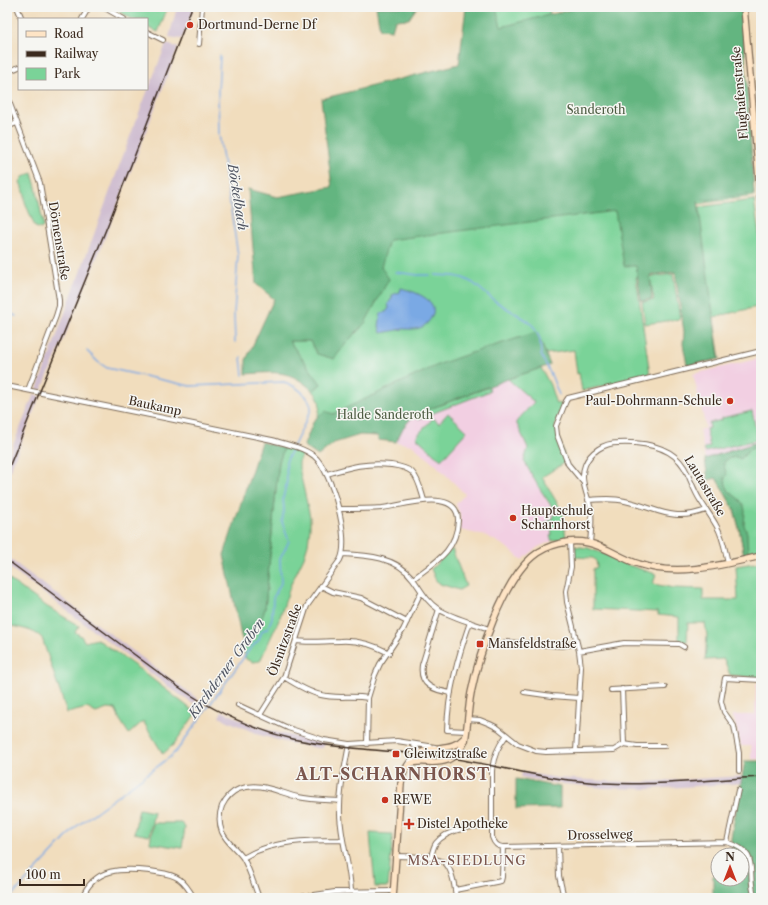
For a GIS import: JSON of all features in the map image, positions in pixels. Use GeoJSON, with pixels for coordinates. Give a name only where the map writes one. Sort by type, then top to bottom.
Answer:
{"type":"FeatureCollection","features":[{"type":"Feature","properties":{"kind":"street"},"geometry":{"type":"LineString","coordinates":[[17,7],[22,18]]}},
{"type":"Feature","properties":{"kind":"street"},"geometry":{"type":"LineString","coordinates":[[83,18],[89,7]]}},
{"type":"Feature","properties":{"kind":"street"},"geometry":{"type":"LineString","coordinates":[[102,7],[122,18]]}},
{"type":"Feature","properties":{"kind":"street"},"geometry":{"type":"LineString","coordinates":[[199,44],[202,7]]}},
{"type":"Feature","properties":{"kind":"street","name":"Flughafenstraße"},"geometry":{"type":"LineString","coordinates":[[744,7],[761,201]]}},
{"type":"Feature","properties":{"kind":"street"},"geometry":{"type":"LineString","coordinates":[[148,32],[164,40]]}},
{"type":"Feature","properties":{"kind":"street"},"geometry":{"type":"LineString","coordinates":[[7,72],[18,67]]}},
{"type":"Feature","properties":{"kind":"street","name":"Dörnenstraße"},"geometry":{"type":"LineString","coordinates":[[7,96],[40,183],[59,300],[56,316],[28,390]]}},
{"type":"Feature","properties":{"kind":"street"},"geometry":{"type":"LineString","coordinates":[[7,127],[17,123]]}},
{"type":"Feature","properties":{"kind":"street"},"geometry":{"type":"LineString","coordinates":[[583,482],[568,464],[557,435],[556,426],[568,398],[761,351]]}},
{"type":"Feature","properties":{"kind":"street","name":"Baukamp"},"geometry":{"type":"LineString","coordinates":[[7,386],[260,437],[307,452],[316,458],[327,474]]}},
{"type":"Feature","properties":{"kind":"street","name":"Lautastraße"},"geometry":{"type":"LineString","coordinates":[[590,543],[591,516],[583,482],[585,464],[592,454],[604,446],[626,443],[655,446],[669,452],[679,460],[687,472],[697,495],[720,531],[728,563]]}},
{"type":"Feature","properties":{"kind":"street"},"geometry":{"type":"LineString","coordinates":[[424,500],[416,476],[410,470],[403,467],[370,464],[355,466],[327,474],[339,509],[343,539],[343,554],[362,555],[388,561],[403,569],[413,579],[427,600],[439,609],[489,629]]}},
{"type":"Feature","properties":{"kind":"street"},"geometry":{"type":"LineString","coordinates":[[339,509],[382,508],[424,500],[444,502],[454,507],[457,512],[457,526],[452,546],[439,559],[413,579]]}},
{"type":"Feature","properties":{"kind":"street"},"geometry":{"type":"LineString","coordinates":[[588,500],[621,500],[674,515],[690,514],[706,510]]}},
{"type":"Feature","properties":{"kind":"street"},"geometry":{"type":"LineString","coordinates":[[570,542],[571,567],[566,591],[566,602],[579,651],[581,667],[576,751]]}},
{"type":"Feature","properties":{"kind":"street"},"geometry":{"type":"LineString","coordinates":[[406,767],[414,762],[446,761],[462,746],[466,734],[467,719],[475,673],[489,629],[518,572],[532,557],[544,549],[556,544],[570,542],[590,543],[628,560],[660,569],[691,570],[761,556]]}},
{"type":"Feature","properties":{"kind":"street","name":"Ölsnitzstraße"},"geometry":{"type":"LineString","coordinates":[[260,715],[284,677],[304,612],[343,554]]}},
{"type":"Feature","properties":{"kind":"street"},"geometry":{"type":"LineString","coordinates":[[321,586],[333,592],[361,598],[407,622]]}},
{"type":"Feature","properties":{"kind":"street"},"geometry":{"type":"LineString","coordinates":[[367,744],[368,698],[376,673],[407,622],[421,592]]}},
{"type":"Feature","properties":{"kind":"street"},"geometry":{"type":"LineString","coordinates":[[439,609],[422,665],[422,674],[429,687],[434,690],[451,693]]}},
{"type":"Feature","properties":{"kind":"street"},"geometry":{"type":"LineString","coordinates":[[466,734],[447,730],[448,709],[451,693],[459,656],[470,622]]}},
{"type":"Feature","properties":{"kind":"street"},"geometry":{"type":"LineString","coordinates":[[296,641],[350,641],[389,653]]}},
{"type":"Feature","properties":{"kind":"street"},"geometry":{"type":"LineString","coordinates":[[506,642],[562,646],[577,643]]}},
{"type":"Feature","properties":{"kind":"street"},"geometry":{"type":"LineString","coordinates":[[579,651],[624,643],[678,644],[684,648]]}},
{"type":"Feature","properties":{"kind":"street"},"geometry":{"type":"LineString","coordinates":[[284,677],[310,692],[321,695],[368,698]]}},
{"type":"Feature","properties":{"kind":"street"},"geometry":{"type":"LineString","coordinates":[[739,771],[739,753],[734,726],[726,716],[721,701],[725,678],[761,680]]}},
{"type":"Feature","properties":{"kind":"street"},"geometry":{"type":"LineString","coordinates":[[611,690],[665,687]]}},
{"type":"Feature","properties":{"kind":"street"},"geometry":{"type":"LineString","coordinates":[[622,690],[624,744]]}},
{"type":"Feature","properties":{"kind":"street"},"geometry":{"type":"LineString","coordinates":[[524,692],[579,698]]}},
{"type":"Feature","properties":{"kind":"street"},"geometry":{"type":"LineString","coordinates":[[238,705],[299,732],[324,740],[349,744],[397,741],[438,747]]}},
{"type":"Feature","properties":{"kind":"street"},"geometry":{"type":"LineString","coordinates":[[467,719],[480,720],[490,724],[498,728],[506,736],[518,744],[536,751],[614,750],[624,744],[637,746],[664,746]]}},
{"type":"Feature","properties":{"kind":"street"},"geometry":{"type":"LineString","coordinates":[[393,898],[401,780],[403,773],[409,762],[420,753],[438,747],[457,744],[466,734]]}},
{"type":"Feature","properties":{"kind":"street"},"geometry":{"type":"LineString","coordinates":[[455,890],[501,881],[503,847],[497,846],[494,842],[493,762],[498,747],[506,736]]}},
{"type":"Feature","properties":{"kind":"street"},"geometry":{"type":"LineString","coordinates":[[410,743],[416,747],[425,761]]}},
{"type":"Feature","properties":{"kind":"street"},"geometry":{"type":"LineString","coordinates":[[349,744],[340,801],[342,840],[351,883],[351,891]]}},
{"type":"Feature","properties":{"kind":"street"},"geometry":{"type":"LineString","coordinates":[[448,746],[451,748],[454,755]]}},
{"type":"Feature","properties":{"kind":"street"},"geometry":{"type":"LineString","coordinates":[[259,898],[243,858],[222,832],[220,821],[221,808],[230,794],[246,786],[259,786],[311,800],[340,801]]}},
{"type":"Feature","properties":{"kind":"street"},"geometry":{"type":"LineString","coordinates":[[727,842],[738,790]]}},
{"type":"Feature","properties":{"kind":"street"},"geometry":{"type":"LineString","coordinates":[[431,858],[436,843],[447,835],[462,829],[493,825]]}},
{"type":"Feature","properties":{"kind":"street"},"geometry":{"type":"LineString","coordinates":[[243,858],[261,850],[290,843],[313,840],[342,840]]}},
{"type":"Feature","properties":{"kind":"street","name":"Drosselweg"},"geometry":{"type":"LineString","coordinates":[[503,847],[727,842],[738,846],[749,856],[755,898]]}},
{"type":"Feature","properties":{"kind":"street"},"geometry":{"type":"LineString","coordinates":[[558,846],[559,876],[564,898]]}},
{"type":"Feature","properties":{"kind":"street"},"geometry":{"type":"LineString","coordinates":[[395,856],[431,858],[446,864],[450,870],[456,898]]}},
{"type":"Feature","properties":{"kind":"street"},"geometry":{"type":"LineString","coordinates":[[82,898],[91,884],[103,875],[119,869],[131,869],[174,876],[186,886],[194,898]]}},
{"type":"Feature","properties":{"kind":"street"},"geometry":{"type":"LineString","coordinates":[[294,898],[351,891],[393,892]]}},
{"type":"Feature","properties":{"kind":"shaded area"},"geometry":{"type":"Polygon","coordinates":[[[176,7],[194,7],[182,39],[169,37],[176,7]]]}},
{"type":"Feature","properties":{"kind":"shaded area"},"geometry":{"type":"Polygon","coordinates":[[[166,44],[178,47],[105,238],[62,343],[42,390],[37,389],[135,123],[166,44]]]}},
{"type":"Feature","properties":{"kind":"shaded area","name":"Paul-Dohrmann-Schule"},"geometry":{"type":"Polygon","coordinates":[[[761,358],[761,441],[705,459],[700,430],[706,428],[693,374],[761,358]]]}},
{"type":"Feature","properties":{"kind":"shaded area"},"geometry":{"type":"Polygon","coordinates":[[[508,379],[534,402],[516,422],[528,448],[538,486],[555,513],[553,519],[546,523],[551,526],[552,535],[550,537],[552,541],[538,547],[522,560],[505,546],[487,536],[460,530],[460,515],[456,504],[465,494],[435,464],[412,445],[396,442],[403,428],[414,415],[508,379]]]}},
{"type":"Feature","properties":{"kind":"shaded area"},"geometry":{"type":"Polygon","coordinates":[[[34,394],[40,396],[7,478],[7,460],[34,394]]]}},
{"type":"Feature","properties":{"kind":"shaded area"},"geometry":{"type":"Polygon","coordinates":[[[7,557],[198,699],[193,704],[169,687],[7,566],[7,557]]]}},
{"type":"Feature","properties":{"kind":"shaded area"},"geometry":{"type":"Polygon","coordinates":[[[756,684],[761,684],[761,759],[751,759],[751,746],[741,746],[732,715],[755,715],[756,684]]]}},
{"type":"Feature","properties":{"kind":"shaded area"},"geometry":{"type":"Polygon","coordinates":[[[222,711],[261,728],[324,743],[323,748],[284,742],[260,735],[219,717],[222,711]]]}},
{"type":"Feature","properties":{"kind":"shaded area"},"geometry":{"type":"Polygon","coordinates":[[[522,772],[558,778],[623,782],[761,775],[761,782],[650,789],[605,788],[554,783],[521,777],[522,772]]]}},
{"type":"Feature","properties":{"kind":"green space"},"geometry":{"type":"Polygon","coordinates":[[[117,7],[168,7],[158,32],[148,27],[148,18],[130,18],[115,9],[117,7]]]}},
{"type":"Feature","properties":{"kind":"green space"},"geometry":{"type":"Polygon","coordinates":[[[376,7],[417,7],[409,19],[395,20],[392,30],[380,29],[376,7]]]}},
{"type":"Feature","properties":{"kind":"green space","name":"Sanderoth"},"geometry":{"type":"Polygon","coordinates":[[[466,7],[496,7],[501,27],[580,7],[742,7],[754,194],[698,201],[719,359],[687,365],[683,344],[684,332],[675,272],[650,275],[652,299],[641,301],[636,266],[624,266],[615,211],[389,240],[381,267],[389,279],[365,323],[334,359],[317,354],[310,341],[289,341],[321,384],[313,391],[290,375],[274,373],[246,374],[246,360],[274,299],[256,284],[248,189],[277,197],[332,187],[321,99],[459,64],[466,7]]]}},
{"type":"Feature","properties":{"kind":"green space","name":"Sanderoth"},"geometry":{"type":"Polygon","coordinates":[[[494,7],[550,7],[549,20],[749,130],[754,196],[698,204],[700,217],[699,207],[754,200],[761,247],[761,306],[714,317],[713,313],[720,359],[691,365],[677,272],[636,277],[650,375],[582,391],[579,373],[577,374],[574,350],[546,354],[537,336],[340,413],[317,418],[320,403],[318,397],[313,391],[321,384],[289,341],[310,341],[317,354],[348,341],[361,328],[373,268],[494,7]]]}},
{"type":"Feature","properties":{"kind":"green space"},"geometry":{"type":"Polygon","coordinates":[[[32,173],[43,223],[43,227],[41,229],[35,227],[25,202],[25,194],[20,182],[23,177],[32,173]]]}},
{"type":"Feature","properties":{"kind":"green space"},"geometry":{"type":"Polygon","coordinates":[[[673,274],[680,319],[645,324],[642,302],[654,300],[650,277],[673,274]]]}},
{"type":"Feature","properties":{"kind":"green space","name":"Halde Sanderoth"},"geometry":{"type":"Polygon","coordinates":[[[537,332],[550,365],[508,379],[414,415],[403,428],[396,442],[378,440],[378,436],[360,435],[334,443],[318,456],[304,445],[314,420],[325,411],[333,414],[440,364],[537,332]]]}},
{"type":"Feature","properties":{"kind":"green space"},"geometry":{"type":"Polygon","coordinates":[[[541,368],[550,385],[556,404],[560,403],[562,406],[555,425],[566,462],[542,477],[563,513],[566,538],[552,541],[550,536],[552,535],[551,526],[547,527],[545,523],[554,517],[554,510],[524,461],[528,448],[516,422],[534,402],[508,379],[541,368]]]}},
{"type":"Feature","properties":{"kind":"green space"},"geometry":{"type":"Polygon","coordinates":[[[489,387],[490,391],[418,419],[416,414],[489,387]]]}},
{"type":"Feature","properties":{"kind":"green space"},"geometry":{"type":"Polygon","coordinates":[[[752,411],[757,435],[761,435],[761,439],[705,452],[704,448],[710,447],[706,429],[710,428],[709,423],[722,420],[722,418],[752,411]]]}},
{"type":"Feature","properties":{"kind":"green space"},"geometry":{"type":"Polygon","coordinates":[[[448,413],[467,431],[441,460],[416,437],[433,418],[439,423],[448,413]]]}},
{"type":"Feature","properties":{"kind":"green space"},"geometry":{"type":"Polygon","coordinates":[[[761,441],[761,551],[744,555],[734,509],[716,478],[708,480],[705,459],[761,441]]]}},
{"type":"Feature","properties":{"kind":"green space"},"geometry":{"type":"Polygon","coordinates":[[[761,441],[761,445],[749,450],[741,459],[736,457],[727,459],[724,463],[727,475],[725,477],[726,485],[729,491],[740,500],[744,506],[744,525],[747,533],[748,554],[744,555],[734,509],[716,478],[708,480],[705,459],[761,441]]]}},
{"type":"Feature","properties":{"kind":"green space"},"geometry":{"type":"Polygon","coordinates":[[[261,442],[284,448],[279,462],[265,609],[257,628],[244,644],[224,555],[261,442]]]}},
{"type":"Feature","properties":{"kind":"green space"},"geometry":{"type":"Polygon","coordinates":[[[288,447],[303,454],[299,462],[299,468],[310,517],[308,544],[304,557],[291,584],[279,620],[260,661],[252,662],[246,659],[242,647],[252,636],[265,609],[279,462],[284,448],[288,447]]]}},
{"type":"Feature","properties":{"kind":"green space"},"geometry":{"type":"Polygon","coordinates":[[[573,546],[588,548],[613,557],[628,565],[656,574],[653,584],[674,588],[703,589],[703,600],[738,600],[736,566],[761,562],[761,678],[730,675],[724,659],[705,660],[707,636],[705,623],[688,623],[687,642],[679,641],[679,617],[658,615],[658,612],[593,609],[593,569],[597,567],[596,561],[593,558],[573,557],[573,546]]]}},
{"type":"Feature","properties":{"kind":"green space"},"geometry":{"type":"Polygon","coordinates":[[[452,549],[466,586],[459,590],[437,583],[431,569],[452,549]]]}},
{"type":"Feature","properties":{"kind":"green space"},"geometry":{"type":"Polygon","coordinates":[[[7,578],[46,606],[79,626],[75,632],[81,636],[85,642],[97,639],[142,671],[196,713],[174,744],[163,754],[143,721],[129,734],[115,709],[110,708],[96,713],[87,708],[67,713],[42,638],[30,631],[7,625],[7,578]]]}},
{"type":"Feature","properties":{"kind":"green space"},"geometry":{"type":"Polygon","coordinates":[[[448,749],[451,752],[450,756],[444,758],[427,759],[424,755],[426,752],[448,749]]]}},
{"type":"Feature","properties":{"kind":"green space"},"geometry":{"type":"Polygon","coordinates":[[[745,761],[761,761],[761,898],[725,898],[726,896],[713,896],[713,887],[750,887],[750,847],[732,847],[731,838],[745,761]]]}},
{"type":"Feature","properties":{"kind":"green space"},"geometry":{"type":"Polygon","coordinates":[[[516,779],[560,787],[560,808],[516,809],[516,779]]]}},
{"type":"Feature","properties":{"kind":"green space"},"geometry":{"type":"Polygon","coordinates":[[[139,809],[154,812],[149,836],[134,833],[139,809]]]}},
{"type":"Feature","properties":{"kind":"green space"},"geometry":{"type":"Polygon","coordinates":[[[153,823],[181,823],[185,827],[182,848],[150,843],[153,823]]]}},
{"type":"Feature","properties":{"kind":"green space"},"geometry":{"type":"Polygon","coordinates":[[[370,833],[393,834],[388,887],[375,887],[370,833]]]}},
{"type":"Feature","properties":{"kind":"water"},"geometry":{"type":"Polygon","coordinates":[[[401,288],[412,291],[429,301],[433,310],[432,316],[426,324],[420,328],[381,333],[379,326],[381,313],[386,312],[389,308],[388,304],[392,298],[392,295],[400,292],[401,288]]]}},
{"type":"Feature","properties":{"kind":"waterway","name":"Böckelbach"},"geometry":{"type":"LineString","coordinates":[[220,56],[218,92],[219,134],[238,255],[234,314],[235,342]]}},
{"type":"Feature","properties":{"kind":"waterway"},"geometry":{"type":"LineString","coordinates":[[395,272],[430,275]]}},
{"type":"Feature","properties":{"kind":"waterway"},"geometry":{"type":"LineString","coordinates":[[435,275],[463,278],[473,283],[495,301],[528,321],[534,327],[540,339],[541,355],[559,395]]}},
{"type":"Feature","properties":{"kind":"waterway","name":"Kirchderner Graben"},"geometry":{"type":"LineString","coordinates":[[7,312],[16,316]]}},
{"type":"Feature","properties":{"kind":"waterway","name":"Kirchderner Graben"},"geometry":{"type":"LineString","coordinates":[[10,898],[77,826],[170,757],[178,749],[249,650],[259,640],[262,631],[268,628],[272,618],[273,598],[281,583],[280,559],[289,541],[282,522],[284,510],[283,498],[287,481],[286,462],[311,410],[311,405],[306,396],[298,389],[284,382],[190,386],[107,368],[98,362],[87,351]]}},
{"type":"Feature","properties":{"kind":"waterway","name":"Böckelbach"},"geometry":{"type":"LineString","coordinates":[[241,357],[243,375]]}},
{"type":"Feature","properties":{"kind":"railway"},"geometry":{"type":"LineString","coordinates":[[7,472],[109,222],[192,7]]}},
{"type":"Feature","properties":{"kind":"railway"},"geometry":{"type":"LineString","coordinates":[[7,560],[195,698],[242,722],[259,729],[293,739],[349,748],[460,760],[562,779],[602,783],[647,784],[761,777]]}},
{"type":"Feature","properties":{"kind":"place","name":"Dortmund-Derne Df"},"geometry":{"type":"Point","coordinates":[190,25]}},
{"type":"Feature","properties":{"kind":"place","name":"Paul-Dohrmann-Schule"},"geometry":{"type":"Point","coordinates":[730,401]}},
{"type":"Feature","properties":{"kind":"place","name":"Hauptschule Scharnhorst"},"geometry":{"type":"Point","coordinates":[513,518]}},
{"type":"Feature","properties":{"kind":"place","name":"Mansfeldstraße"},"geometry":{"type":"Point","coordinates":[480,644]}},
{"type":"Feature","properties":{"kind":"place","name":"Gleiwitzstraße"},"geometry":{"type":"Point","coordinates":[396,754]}},
{"type":"Feature","properties":{"kind":"place","name":"REWE"},"geometry":{"type":"Point","coordinates":[385,800]}},
{"type":"Feature","properties":{"kind":"place","name":"Distel Apotheke"},"geometry":{"type":"Point","coordinates":[409,824]}},
{"type":"Feature","properties":{"kind":"district","name":"ALT-SCHARNHORST"},"geometry":{"type":"Point","coordinates":[393,774]}},
{"type":"Feature","properties":{"kind":"district","name":"MSA-SIEDLUNG"},"geometry":{"type":"Point","coordinates":[467,860]}}]}
